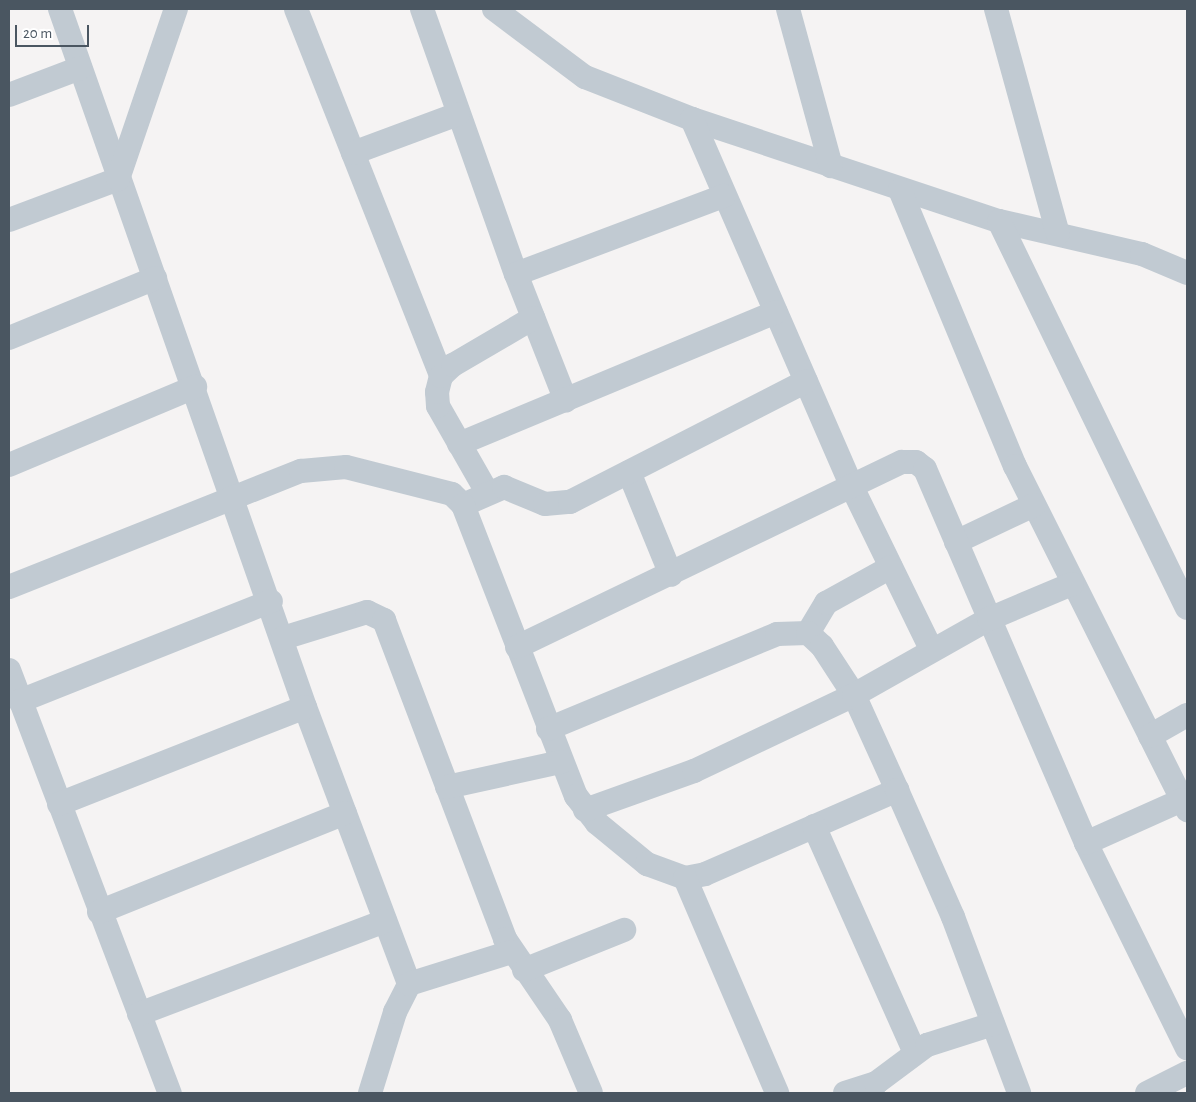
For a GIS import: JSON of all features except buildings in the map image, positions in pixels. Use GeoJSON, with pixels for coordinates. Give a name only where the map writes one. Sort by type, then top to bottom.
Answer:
{"type":"FeatureCollection","features":[{"type":"Feature","properties":{"kind":"street"},"geometry":{"type":"LineString","coordinates":[[60,9],[118,179],[271,601],[305,707],[409,984],[395,1012],[370,1093]]}},
{"type":"Feature","properties":{"kind":"street"},"geometry":{"type":"LineString","coordinates":[[118,179],[176,9]]}},
{"type":"Feature","properties":{"kind":"street"},"geometry":{"type":"LineString","coordinates":[[296,9],[441,376],[438,406],[487,492]]}},
{"type":"Feature","properties":{"kind":"street"},"geometry":{"type":"LineString","coordinates":[[422,9],[516,274],[566,401]]}},
{"type":"Feature","properties":{"kind":"street"},"geometry":{"type":"LineString","coordinates":[[494,9],[586,77],[692,119],[900,190],[999,221],[1142,254],[1187,273]]}},
{"type":"Feature","properties":{"kind":"street"},"geometry":{"type":"LineString","coordinates":[[788,9],[831,166]]}},
{"type":"Feature","properties":{"kind":"street"},"geometry":{"type":"LineString","coordinates":[[996,9],[1058,234]]}},
{"type":"Feature","properties":{"kind":"street"},"geometry":{"type":"LineString","coordinates":[[9,95],[80,68]]}},
{"type":"Feature","properties":{"kind":"street"},"geometry":{"type":"LineString","coordinates":[[353,153],[458,114]]}},
{"type":"Feature","properties":{"kind":"street"},"geometry":{"type":"LineString","coordinates":[[692,119],[853,489],[931,649]]}},
{"type":"Feature","properties":{"kind":"street"},"geometry":{"type":"LineString","coordinates":[[9,220],[118,179]]}},
{"type":"Feature","properties":{"kind":"street"},"geometry":{"type":"LineString","coordinates":[[900,190],[1034,505],[1072,584],[1185,805],[1086,844]]}},
{"type":"Feature","properties":{"kind":"street"},"geometry":{"type":"LineString","coordinates":[[516,274],[724,196]]}},
{"type":"Feature","properties":{"kind":"street"},"geometry":{"type":"LineString","coordinates":[[999,221],[1187,608]]}},
{"type":"Feature","properties":{"kind":"street"},"geometry":{"type":"LineString","coordinates":[[9,338],[155,278]]}},
{"type":"Feature","properties":{"kind":"street"},"geometry":{"type":"LineString","coordinates":[[459,444],[776,312]]}},
{"type":"Feature","properties":{"kind":"street"},"geometry":{"type":"LineString","coordinates":[[441,376],[453,365],[533,318]]}},
{"type":"Feature","properties":{"kind":"street"},"geometry":{"type":"LineString","coordinates":[[463,504],[487,492],[516,489],[546,504],[559,506],[629,472],[806,380]]}},
{"type":"Feature","properties":{"kind":"street"},"geometry":{"type":"LineString","coordinates":[[9,465],[195,387]]}},
{"type":"Feature","properties":{"kind":"street"},"geometry":{"type":"LineString","coordinates":[[517,647],[853,489],[902,462],[916,462],[925,469],[1086,844],[1187,1048]]}},
{"type":"Feature","properties":{"kind":"street"},"geometry":{"type":"LineString","coordinates":[[9,587],[233,496],[301,471],[346,467],[452,494],[463,504],[561,762],[585,810],[647,864],[685,878],[897,790]]}},
{"type":"Feature","properties":{"kind":"street"},"geometry":{"type":"LineString","coordinates":[[629,472],[671,574]]}},
{"type":"Feature","properties":{"kind":"street"},"geometry":{"type":"LineString","coordinates":[[956,542],[1034,505]]}},
{"type":"Feature","properties":{"kind":"street"},"geometry":{"type":"LineString","coordinates":[[808,633],[826,603],[891,567]]}},
{"type":"Feature","properties":{"kind":"street"},"geometry":{"type":"LineString","coordinates":[[585,810],[694,771],[854,696],[931,649],[989,619],[1072,584]]}},
{"type":"Feature","properties":{"kind":"street"},"geometry":{"type":"LineString","coordinates":[[20,701],[271,601]]}},
{"type":"Feature","properties":{"kind":"street"},"geometry":{"type":"LineString","coordinates":[[283,638],[366,612],[384,620],[447,787],[517,961],[560,1020],[591,1093]]}},
{"type":"Feature","properties":{"kind":"street"},"geometry":{"type":"LineString","coordinates":[[548,729],[777,634],[808,633],[822,646],[854,696],[953,917],[1019,1093]]}},
{"type":"Feature","properties":{"kind":"street"},"geometry":{"type":"LineString","coordinates":[[9,670],[99,912],[170,1093]]}},
{"type":"Feature","properties":{"kind":"street"},"geometry":{"type":"LineString","coordinates":[[59,804],[305,707]]}},
{"type":"Feature","properties":{"kind":"street"},"geometry":{"type":"LineString","coordinates":[[1150,736],[1187,715]]}},
{"type":"Feature","properties":{"kind":"street"},"geometry":{"type":"LineString","coordinates":[[447,787],[561,762]]}},
{"type":"Feature","properties":{"kind":"street"},"geometry":{"type":"LineString","coordinates":[[99,912],[345,812]]}},
{"type":"Feature","properties":{"kind":"street"},"geometry":{"type":"LineString","coordinates":[[814,826],[914,1051]]}},
{"type":"Feature","properties":{"kind":"street"},"geometry":{"type":"LineString","coordinates":[[685,878],[777,1093]]}},
{"type":"Feature","properties":{"kind":"street"},"geometry":{"type":"LineString","coordinates":[[140,1014],[385,921]]}},
{"type":"Feature","properties":{"kind":"street"},"geometry":{"type":"LineString","coordinates":[[409,984],[517,961],[624,930]]}},
{"type":"Feature","properties":{"kind":"street"},"geometry":{"type":"LineString","coordinates":[[845,1093],[876,1084],[914,1051],[993,1024]]}},
{"type":"Feature","properties":{"kind":"street"},"geometry":{"type":"LineString","coordinates":[[1148,1093],[1187,1073]]}}]}
